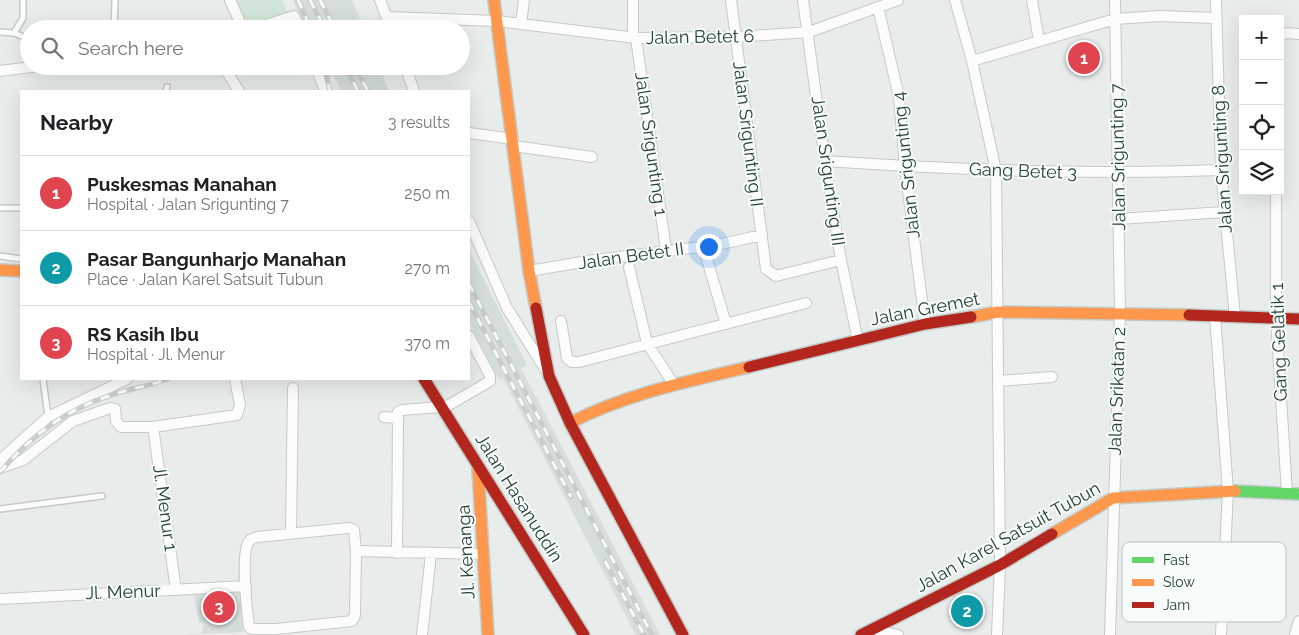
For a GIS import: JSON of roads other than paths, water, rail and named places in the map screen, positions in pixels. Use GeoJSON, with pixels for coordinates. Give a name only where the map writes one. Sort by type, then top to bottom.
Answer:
{"type":"FeatureCollection","features":[{"type":"Feature","properties":{"kind":"street"},"geometry":{"type":"LineString","coordinates":[[230,0],[239,20]]}},
{"type":"Feature","properties":{"kind":"street"},"geometry":{"type":"LineString","coordinates":[[494,0],[529,272],[549,376]]}},
{"type":"Feature","properties":{"kind":"street"},"geometry":{"type":"LineString","coordinates":[[521,24],[524,0]]}},
{"type":"Feature","properties":{"kind":"street","name":"Jalan Srigunting 1"},"geometry":{"type":"LineString","coordinates":[[633,0],[634,38],[666,250]]}},
{"type":"Feature","properties":{"kind":"street","name":"Jalan Srigunting II"},"geometry":{"type":"LineString","coordinates":[[731,0],[766,269],[776,276],[841,260]]}},
{"type":"Feature","properties":{"kind":"street","name":"Jalan Srigunting III"},"geometry":{"type":"LineString","coordinates":[[803,0],[809,32],[825,161],[841,260],[858,341]]}},
{"type":"Feature","properties":{"kind":"street","name":"Jalan Betet 6"},"geometry":{"type":"LineString","coordinates":[[387,17],[498,21],[634,38],[736,37],[809,32],[898,0]]}},
{"type":"Feature","properties":{"kind":"street"},"geometry":{"type":"LineString","coordinates":[[955,0],[972,61],[996,171],[1000,565],[997,635]]}},
{"type":"Feature","properties":{"kind":"street"},"geometry":{"type":"LineString","coordinates":[[1032,0],[1039,41]]}},
{"type":"Feature","properties":{"kind":"street","name":"Jalan Srigunting 7"},"geometry":{"type":"LineString","coordinates":[[1115,0],[1120,313]]}},
{"type":"Feature","properties":{"kind":"street","name":"Jalan Srigunting 8"},"geometry":{"type":"LineString","coordinates":[[1216,0],[1215,18],[1221,170],[1235,317]]}},
{"type":"Feature","properties":{"kind":"street"},"geometry":{"type":"LineString","coordinates":[[381,1],[388,20]]}},
{"type":"Feature","properties":{"kind":"street","name":"Jalan Srigunting 4"},"geometry":{"type":"LineString","coordinates":[[878,7],[896,79],[925,324]]}},
{"type":"Feature","properties":{"kind":"street"},"geometry":{"type":"LineString","coordinates":[[281,20],[294,16],[296,20]]}},
{"type":"Feature","properties":{"kind":"street"},"geometry":{"type":"LineString","coordinates":[[972,61],[1115,19],[1159,16],[1215,18]]}},
{"type":"Feature","properties":{"kind":"street"},"geometry":{"type":"LineString","coordinates":[[1284,34],[1299,34]]}},
{"type":"Feature","properties":{"kind":"street"},"geometry":{"type":"LineString","coordinates":[[0,71],[20,68]]}},
{"type":"Feature","properties":{"kind":"street"},"geometry":{"type":"LineString","coordinates":[[229,75],[239,90]]}},
{"type":"Feature","properties":{"kind":"street"},"geometry":{"type":"LineString","coordinates":[[319,75],[325,90]]}},
{"type":"Feature","properties":{"kind":"street"},"geometry":{"type":"LineString","coordinates":[[408,75],[414,90]]}},
{"type":"Feature","properties":{"kind":"street"},"geometry":{"type":"LineString","coordinates":[[470,133],[513,143],[592,156]]}},
{"type":"Feature","properties":{"kind":"street","name":"Gang Betet 3"},"geometry":{"type":"LineString","coordinates":[[825,161],[905,167],[1119,174],[1221,170]]}},
{"type":"Feature","properties":{"kind":"street","name":"Gang Gelatik 1"},"geometry":{"type":"LineString","coordinates":[[1276,195],[1276,318],[1287,493]]}},
{"type":"Feature","properties":{"kind":"street"},"geometry":{"type":"LineString","coordinates":[[1119,219],[1224,212]]}},
{"type":"Feature","properties":{"kind":"street"},"geometry":{"type":"LineString","coordinates":[[470,223],[507,308],[549,376],[570,423],[683,635]]}},
{"type":"Feature","properties":{"kind":"street","name":"Jalan Betet II"},"geometry":{"type":"LineString","coordinates":[[529,272],[666,250],[716,245],[762,235]]}},
{"type":"Feature","properties":{"kind":"street"},"geometry":{"type":"LineString","coordinates":[[706,256],[726,324]]}},
{"type":"Feature","properties":{"kind":"street"},"geometry":{"type":"LineString","coordinates":[[629,267],[647,343],[674,385]]}},
{"type":"Feature","properties":{"kind":"street"},"geometry":{"type":"LineString","coordinates":[[0,270],[20,271]]}},
{"type":"Feature","properties":{"kind":"street"},"geometry":{"type":"LineString","coordinates":[[560,321],[567,358],[572,362],[605,356],[647,343],[806,303]]}},
{"type":"Feature","properties":{"kind":"street","name":"Jalan Gremet"},"geometry":{"type":"LineString","coordinates":[[570,423],[595,410],[674,385],[925,324],[998,312],[1120,313],[1299,319]]}},
{"type":"Feature","properties":{"kind":"street","name":"Jalan Srikatan 2"},"geometry":{"type":"LineString","coordinates":[[1110,635],[1120,313]]}},
{"type":"Feature","properties":{"kind":"street"},"geometry":{"type":"LineString","coordinates":[[1215,316],[1228,491],[1226,542]]}},
{"type":"Feature","properties":{"kind":"street"},"geometry":{"type":"LineString","coordinates":[[397,553],[398,412],[402,410],[442,408],[490,381],[490,376],[470,338]]}},
{"type":"Feature","properties":{"kind":"street"},"geometry":{"type":"LineString","coordinates":[[998,380],[1052,377]]}},
{"type":"Feature","properties":{"kind":"street"},"geometry":{"type":"LineString","coordinates":[[0,460],[48,417],[125,380]]}},
{"type":"Feature","properties":{"kind":"street"},"geometry":{"type":"LineString","coordinates":[[0,468],[23,460],[73,421],[104,410],[115,409],[116,421],[120,426],[153,426],[237,415],[240,405],[235,380]]}},
{"type":"Feature","properties":{"kind":"street","name":"Jalan Hasanuddin"},"geometry":{"type":"LineString","coordinates":[[425,380],[584,635]]}},
{"type":"Feature","properties":{"kind":"street"},"geometry":{"type":"LineString","coordinates":[[291,533],[293,388]]}},
{"type":"Feature","properties":{"kind":"street"},"geometry":{"type":"LineString","coordinates":[[384,417],[398,418]]}},
{"type":"Feature","properties":{"kind":"street","name":"Jl. Menur 1"},"geometry":{"type":"LineString","coordinates":[[153,426],[176,590]]}},
{"type":"Feature","properties":{"kind":"street","name":"Jl. Kenanga"},"geometry":{"type":"LineString","coordinates":[[478,466],[488,635]]}},
{"type":"Feature","properties":{"kind":"street","name":"Jalan Karel Satsuit Tubun"},"geometry":{"type":"LineString","coordinates":[[866,632],[1000,565],[1113,498],[1228,491],[1299,494]]}},
{"type":"Feature","properties":{"kind":"street"},"geometry":{"type":"LineString","coordinates":[[351,528],[355,536],[356,551],[355,615],[352,621],[276,632],[252,629],[250,627],[246,586],[247,547],[250,540],[257,537],[351,528]]}},
{"type":"Feature","properties":{"kind":"street"},"geometry":{"type":"LineString","coordinates":[[356,551],[483,554]]}},
{"type":"Feature","properties":{"kind":"street"},"geometry":{"type":"LineString","coordinates":[[422,635],[431,554]]}},
{"type":"Feature","properties":{"kind":"street","name":"Jl. Menur"},"geometry":{"type":"LineString","coordinates":[[0,599],[246,586]]}},
{"type":"Feature","properties":{"kind":"street"},"geometry":{"type":"LineString","coordinates":[[1295,635],[1299,621]]}},
{"type":"Feature","properties":{"kind":"street"},"geometry":{"type":"LineString","coordinates":[[1221,635],[1222,622]]}},
{"type":"Feature","properties":{"kind":"street"},"geometry":{"type":"LineString","coordinates":[[866,632],[898,635]]}},
{"type":"Feature","properties":{"kind":"lane"},"geometry":{"type":"LineString","coordinates":[[22,20],[23,0]]}},
{"type":"Feature","properties":{"kind":"lane"},"geometry":{"type":"LineString","coordinates":[[114,20],[115,0]]}},
{"type":"Feature","properties":{"kind":"lane"},"geometry":{"type":"LineString","coordinates":[[14,33],[20,23]]}},
{"type":"Feature","properties":{"kind":"lane"},"geometry":{"type":"LineString","coordinates":[[0,32],[20,35]]}},
{"type":"Feature","properties":{"kind":"lane"},"geometry":{"type":"LineString","coordinates":[[0,208],[20,208]]}},
{"type":"Feature","properties":{"kind":"lane"},"geometry":{"type":"LineString","coordinates":[[0,256],[20,259]]}},
{"type":"Feature","properties":{"kind":"lane"},"geometry":{"type":"LineString","coordinates":[[44,380],[48,417]]}},
{"type":"Feature","properties":{"kind":"lane"},"geometry":{"type":"LineString","coordinates":[[0,509],[102,496]]}},
{"type":"Feature","properties":{"kind":"railway"},"geometry":{"type":"LineString","coordinates":[[298,0],[307,20]]}},
{"type":"Feature","properties":{"kind":"railway"},"geometry":{"type":"LineString","coordinates":[[310,0],[320,20]]}},
{"type":"Feature","properties":{"kind":"railway"},"geometry":{"type":"LineString","coordinates":[[320,0],[330,20]]}},
{"type":"Feature","properties":{"kind":"railway"},"geometry":{"type":"LineString","coordinates":[[326,75],[330,90]]}},
{"type":"Feature","properties":{"kind":"railway"},"geometry":{"type":"LineString","coordinates":[[350,75],[357,90]]}},
{"type":"Feature","properties":{"kind":"railway"},"geometry":{"type":"LineString","coordinates":[[359,75],[367,90]]}},
{"type":"Feature","properties":{"kind":"railway"},"geometry":{"type":"LineString","coordinates":[[470,286],[652,635]]}},
{"type":"Feature","properties":{"kind":"railway"},"geometry":{"type":"LineString","coordinates":[[470,304],[571,497]]}},
{"type":"Feature","properties":{"kind":"railway"},"geometry":{"type":"LineString","coordinates":[[0,472],[36,436],[63,417],[93,402],[165,380]]}},
{"type":"Feature","properties":{"kind":"railway"},"geometry":{"type":"LineString","coordinates":[[605,561],[644,635]]}},
{"type":"Feature","properties":{"kind":"place","name":"Puskesmas Manahan"},"geometry":{"type":"Point","coordinates":[1084,58]}},
{"type":"Feature","properties":{"kind":"place","name":"RS Kasih Ibu"},"geometry":{"type":"Point","coordinates":[219,607]}},
{"type":"Feature","properties":{"kind":"place","name":"Pasar Bangunharjo Manahan"},"geometry":{"type":"Point","coordinates":[967,611]}}]}
